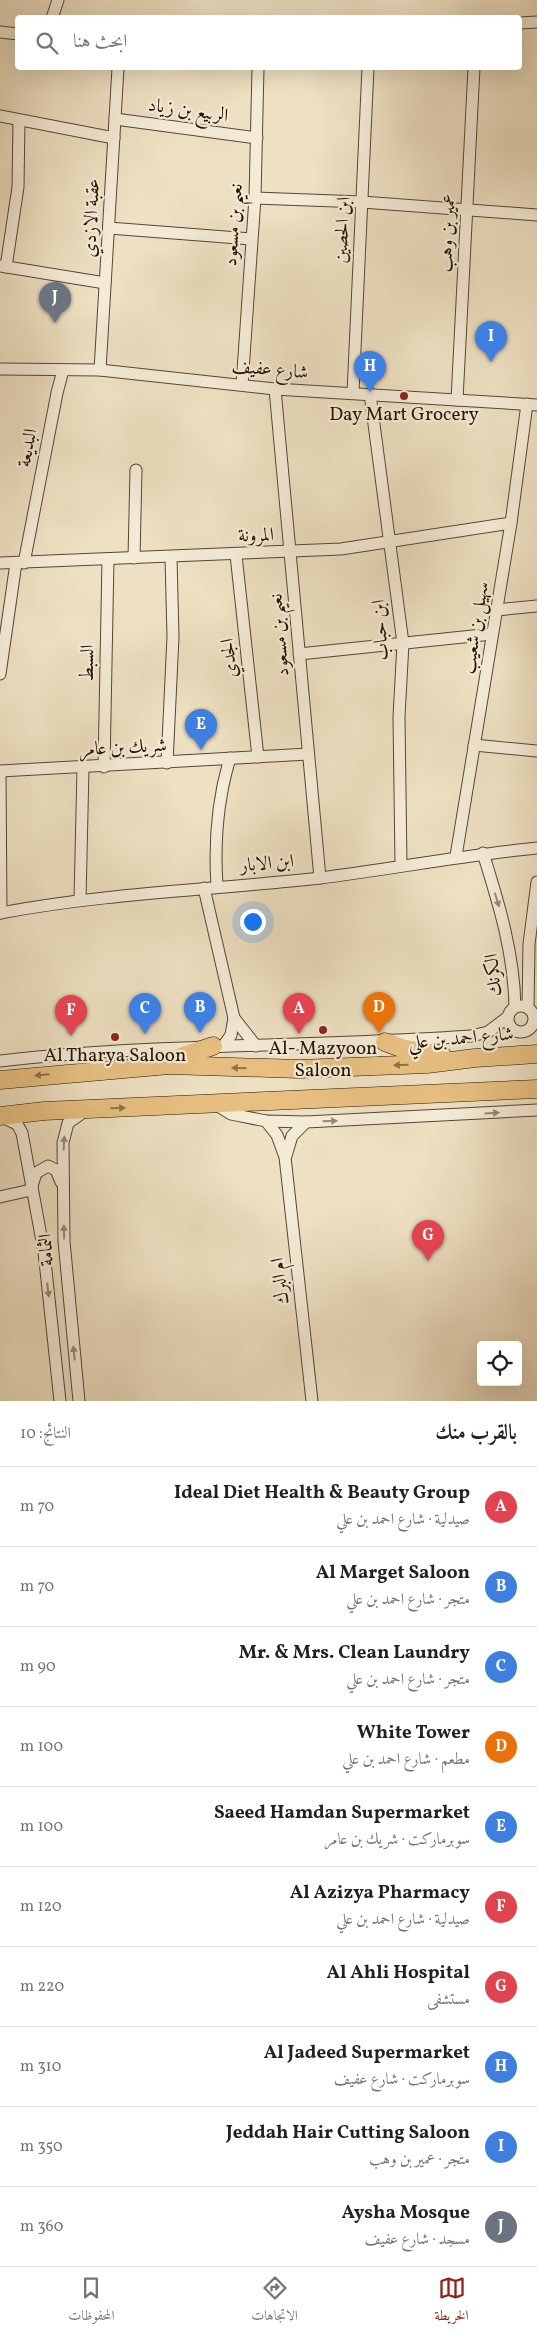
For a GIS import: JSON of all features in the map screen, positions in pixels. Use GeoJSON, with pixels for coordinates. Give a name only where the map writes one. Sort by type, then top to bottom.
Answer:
{"type":"FeatureCollection","features":[{"type":"Feature","properties":{"kind":"main road"},"geometry":{"type":"LineString","coordinates":[[385,1042],[423,1053],[475,1058]]}},
{"type":"Feature","properties":{"kind":"main road"},"geometry":{"type":"LineString","coordinates":[[169,1065],[183,1056],[219,1046]]}},
{"type":"Feature","properties":{"kind":"main road","name":"شارع احمد بن علي"},"geometry":{"type":"LineString","coordinates":[[0,1080],[169,1065],[298,1069],[427,1064],[475,1058],[537,1054]]}},
{"type":"Feature","properties":{"kind":"main road"},"geometry":{"type":"LineString","coordinates":[[0,1116],[88,1109],[537,1089]]}},
{"type":"Feature","properties":{"kind":"street"},"geometry":{"type":"LineString","coordinates":[[53,15],[58,0]]}},
{"type":"Feature","properties":{"kind":"street"},"geometry":{"type":"LineString","coordinates":[[522,23],[537,22]]}},
{"type":"Feature","properties":{"kind":"street"},"geometry":{"type":"LineString","coordinates":[[0,32],[15,34]]}},
{"type":"Feature","properties":{"kind":"street","name":"عقبة الازدي"},"geometry":{"type":"LineString","coordinates":[[100,370],[118,70]]}},
{"type":"Feature","properties":{"kind":"street","name":"نعيم بن مسعود"},"geometry":{"type":"LineString","coordinates":[[242,385],[255,198],[258,70]]}},
{"type":"Feature","properties":{"kind":"street","name":"ابن الحصين"},"geometry":{"type":"LineString","coordinates":[[353,393],[368,70]]}},
{"type":"Feature","properties":{"kind":"street","name":"عمير بن وهب"},"geometry":{"type":"LineString","coordinates":[[458,400],[474,70]]}},
{"type":"Feature","properties":{"kind":"street"},"geometry":{"type":"LineString","coordinates":[[0,116],[114,138]]}},
{"type":"Feature","properties":{"kind":"street","name":"الربيع بن زياد"},"geometry":{"type":"LineString","coordinates":[[115,119],[257,138]]}},
{"type":"Feature","properties":{"kind":"street"},"geometry":{"type":"LineString","coordinates":[[19,120],[18,187],[3,266],[105,283]]}},
{"type":"Feature","properties":{"kind":"street"},"geometry":{"type":"LineString","coordinates":[[255,198],[362,202],[537,215]]}},
{"type":"Feature","properties":{"kind":"street"},"geometry":{"type":"LineString","coordinates":[[109,228],[251,239]]}},
{"type":"Feature","properties":{"kind":"street","name":"شارع عفيف"},"geometry":{"type":"LineString","coordinates":[[0,369],[100,370],[275,389],[532,404]]}},
{"type":"Feature","properties":{"kind":"street","name":"البديعة"},"geometry":{"type":"LineString","coordinates":[[0,674],[3,630],[20,563],[56,392],[63,370]]}},
{"type":"Feature","properties":{"kind":"street","name":"نعيم بن مسعود"},"geometry":{"type":"LineString","coordinates":[[275,389],[320,878]]}},
{"type":"Feature","properties":{"kind":"street","name":"ابن حباب"},"geometry":{"type":"LineString","coordinates":[[370,394],[403,643],[399,717],[401,865]]}},
{"type":"Feature","properties":{"kind":"street","name":"سهيل بن شعيب"},"geometry":{"type":"LineString","coordinates":[[456,856],[532,404]]}},
{"type":"Feature","properties":{"kind":"street"},"geometry":{"type":"LineString","coordinates":[[134,558],[136,470]]}},
{"type":"Feature","properties":{"kind":"street","name":"المرونة"},"geometry":{"type":"LineString","coordinates":[[0,563],[236,555],[342,549],[511,523]]}},
{"type":"Feature","properties":{"kind":"street","name":"الجدي"},"geometry":{"type":"LineString","coordinates":[[236,555],[258,757]]}},
{"type":"Feature","properties":{"kind":"street"},"geometry":{"type":"LineString","coordinates":[[167,763],[173,637],[171,557]]}},
{"type":"Feature","properties":{"kind":"street","name":"السبط"},"geometry":{"type":"LineString","coordinates":[[104,766],[108,559]]}},
{"type":"Feature","properties":{"kind":"street"},"geometry":{"type":"LineString","coordinates":[[496,610],[537,606]]}},
{"type":"Feature","properties":{"kind":"street"},"geometry":{"type":"LineString","coordinates":[[299,654],[492,634]]}},
{"type":"Feature","properties":{"kind":"street"},"geometry":{"type":"LineString","coordinates":[[474,745],[537,751]]}},
{"type":"Feature","properties":{"kind":"street","name":"شريك بن عامر"},"geometry":{"type":"LineString","coordinates":[[0,771],[83,768],[308,754]]}},
{"type":"Feature","properties":{"kind":"street"},"geometry":{"type":"LineString","coordinates":[[217,886],[215,836],[230,758]]}},
{"type":"Feature","properties":{"kind":"street"},"geometry":{"type":"LineString","coordinates":[[80,900],[83,768]]}},
{"type":"Feature","properties":{"kind":"street"},"geometry":{"type":"LineString","coordinates":[[0,771],[0,913]]}},
{"type":"Feature","properties":{"kind":"street","name":"ابن الابار"},"geometry":{"type":"LineString","coordinates":[[0,913],[80,900],[320,878],[456,856],[537,848]]}},
{"type":"Feature","properties":{"kind":"street","name":"الكرنك"},"geometry":{"type":"LineString","coordinates":[[483,853],[508,942],[514,984],[512,1012]]}},
{"type":"Feature","properties":{"kind":"street","name":"الكرنك"},"geometry":{"type":"LineString","coordinates":[[532,1010],[529,944],[537,882]]}},
{"type":"Feature","properties":{"kind":"street"},"geometry":{"type":"LineString","coordinates":[[204,888],[234,1018],[231,1035],[219,1046]]}},
{"type":"Feature","properties":{"kind":"street"},"geometry":{"type":"LineString","coordinates":[[522,1006],[532,1010],[533,1024],[525,1031],[512,1028],[512,1012],[522,1006]]}},
{"type":"Feature","properties":{"kind":"street","name":"شارع احمد بن علي"},"geometry":{"type":"LineString","coordinates":[[0,1061],[55,1055],[219,1046],[385,1042],[480,1035],[495,1028],[512,1012]]}},
{"type":"Feature","properties":{"kind":"street"},"geometry":{"type":"LineString","coordinates":[[234,1018],[256,1046]]}},
{"type":"Feature","properties":{"kind":"street","name":"شارع احمد بن علي"},"geometry":{"type":"LineString","coordinates":[[525,1031],[537,1029]]}},
{"type":"Feature","properties":{"kind":"street"},"geometry":{"type":"LineString","coordinates":[[215,1104],[231,1114],[266,1121],[306,1122],[537,1110]]}},
{"type":"Feature","properties":{"kind":"street","name":"الثمامة"},"geometry":{"type":"LineString","coordinates":[[79,1401],[66,1275],[63,1143],[66,1126],[71,1119],[88,1109]]}},
{"type":"Feature","properties":{"kind":"street","name":"الثمامة"},"geometry":{"type":"LineString","coordinates":[[0,1116],[17,1124],[22,1133],[44,1252],[60,1401]]}},
{"type":"Feature","properties":{"kind":"street","name":"ام البرك"},"geometry":{"type":"LineString","coordinates":[[266,1121],[277,1135],[285,1158],[312,1401]]}},
{"type":"Feature","properties":{"kind":"street","name":"ام البرك"},"geometry":{"type":"LineString","coordinates":[[285,1158],[292,1136],[306,1122]]}},
{"type":"Feature","properties":{"kind":"street"},"geometry":{"type":"LineString","coordinates":[[0,1197],[32,1190],[36,1173],[48,1166],[56,1170],[63,1189]]}},
{"type":"Feature","properties":{"kind":"place","name":"Aysha Mosque"},"geometry":{"type":"Point","coordinates":[55,323]}},
{"type":"Feature","properties":{"kind":"place","name":"Jeddah Hair Cutting Saloon"},"geometry":{"type":"Point","coordinates":[491,362]}},
{"type":"Feature","properties":{"kind":"place","name":"Al Jadeed Supermarket"},"geometry":{"type":"Point","coordinates":[370,392]}},
{"type":"Feature","properties":{"kind":"place","name":"Day Mart Grocery"},"geometry":{"type":"Point","coordinates":[404,396]}},
{"type":"Feature","properties":{"kind":"place","name":"Saeed Hamdan Supermarket"},"geometry":{"type":"Point","coordinates":[201,750]}},
{"type":"Feature","properties":{"kind":"place","name":"Al- Mazyoon Saloon"},"geometry":{"type":"Point","coordinates":[323,1030]}},
{"type":"Feature","properties":{"kind":"place","name":"Al Marget Saloon"},"geometry":{"type":"Point","coordinates":[200,1033]}},
{"type":"Feature","properties":{"kind":"place","name":"White Tower"},"geometry":{"type":"Point","coordinates":[379,1033]}},
{"type":"Feature","properties":{"kind":"place","name":"Mr. & Mrs. Clean Laundry"},"geometry":{"type":"Point","coordinates":[145,1034]}},
{"type":"Feature","properties":{"kind":"place","name":"Ideal Diet Health & Beauty Group"},"geometry":{"type":"Point","coordinates":[299,1034]}},
{"type":"Feature","properties":{"kind":"place","name":"Al Azizya Pharmacy"},"geometry":{"type":"Point","coordinates":[71,1036]}},
{"type":"Feature","properties":{"kind":"place","name":"Al Tharya Saloon"},"geometry":{"type":"Point","coordinates":[115,1037]}},
{"type":"Feature","properties":{"kind":"place","name":"Al Ahli Hospital"},"geometry":{"type":"Point","coordinates":[428,1261]}}]}
